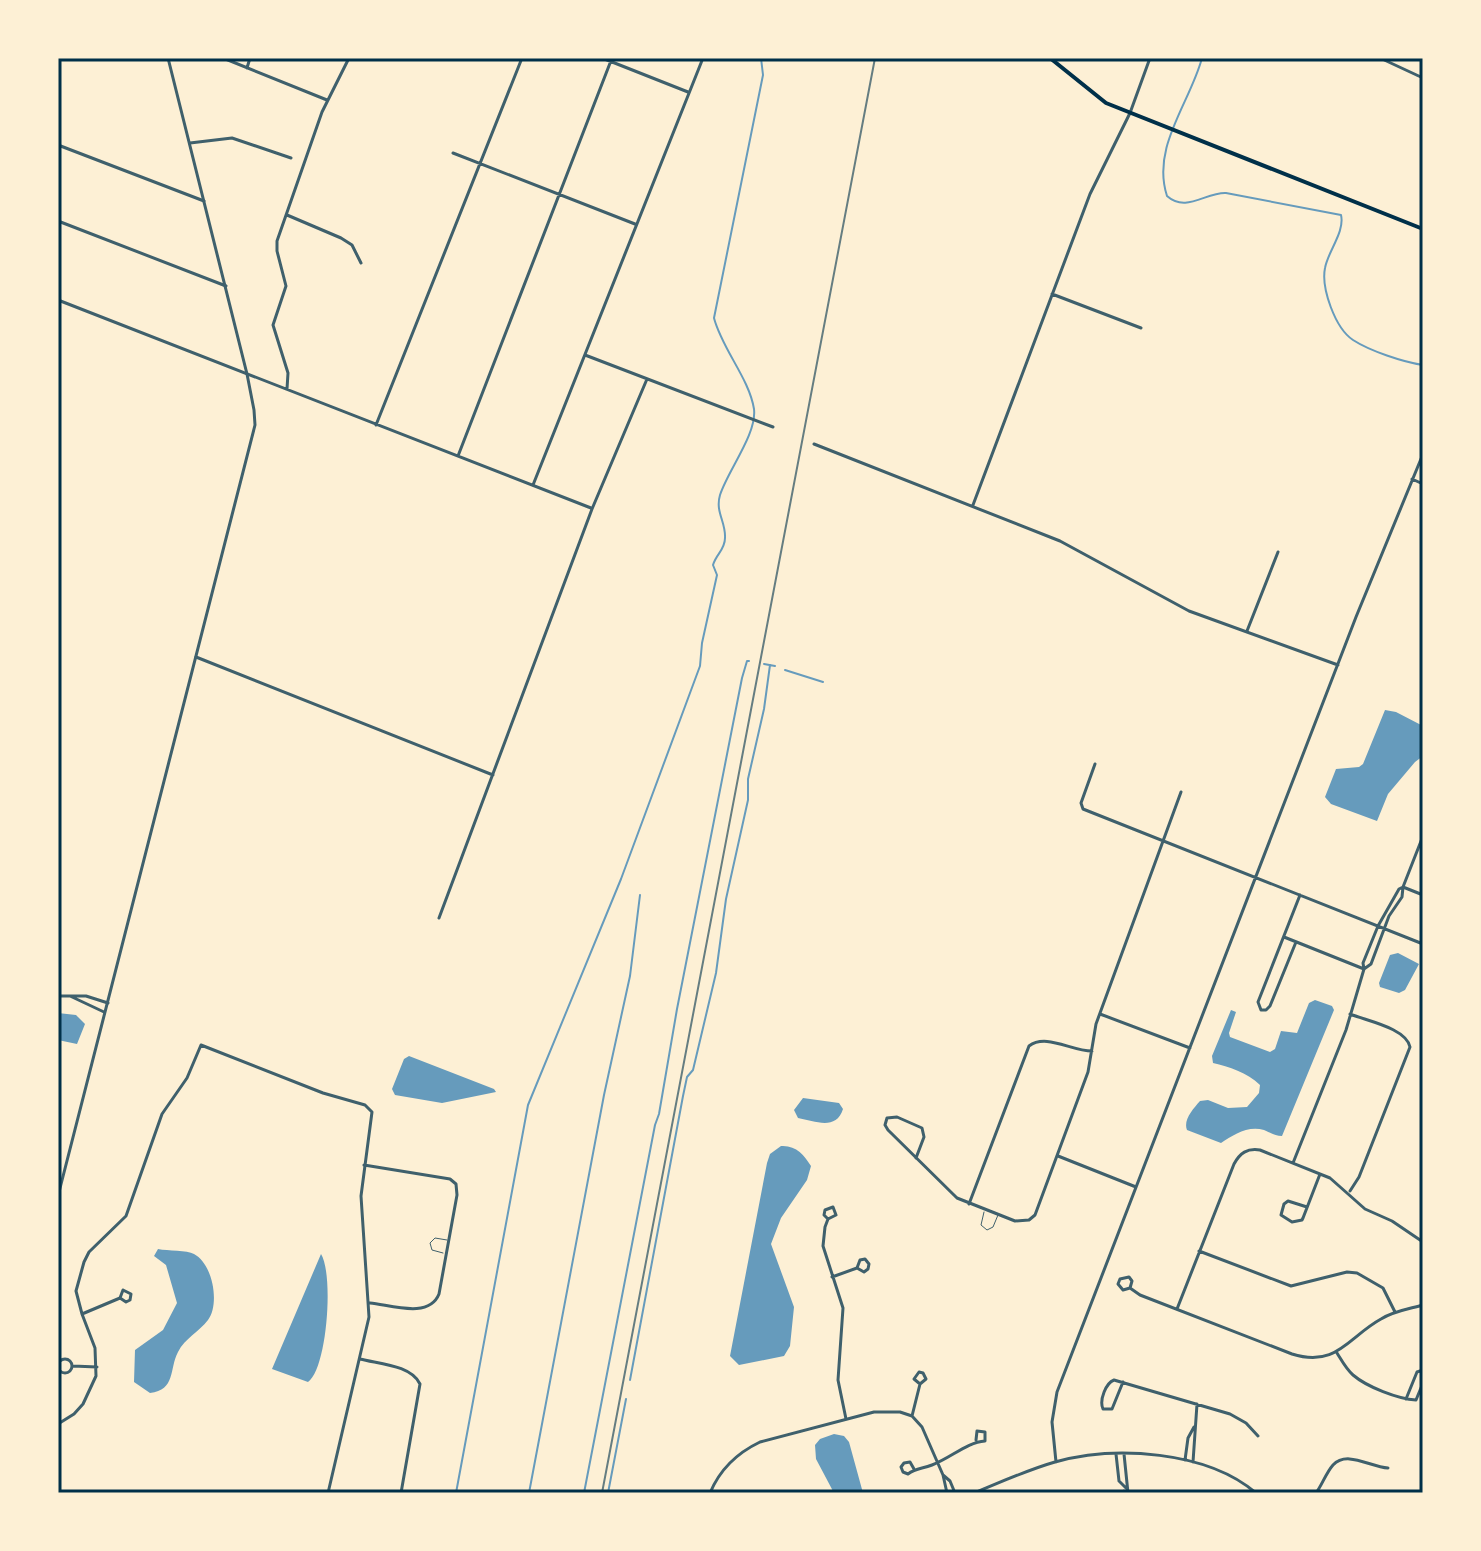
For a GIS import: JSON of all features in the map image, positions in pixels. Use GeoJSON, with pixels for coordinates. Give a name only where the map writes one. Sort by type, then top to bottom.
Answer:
{"type":"FeatureCollection","features":[{"type":"Feature","properties":{"kind":"main road"},"geometry":{"type":"LineString","coordinates":[[1050,58],[1090,92],[1130,113],[1423,229]]}},
{"type":"Feature","properties":{"kind":"street"},"geometry":{"type":"LineString","coordinates":[[58,1196],[254,433],[254,410],[247,374],[168,58]]}},
{"type":"Feature","properties":{"kind":"street"},"geometry":{"type":"LineString","coordinates":[[223,58],[327,100]]}},
{"type":"Feature","properties":{"kind":"street"},"geometry":{"type":"LineString","coordinates":[[247,68],[250,58]]}},
{"type":"Feature","properties":{"kind":"street"},"geometry":{"type":"LineString","coordinates":[[287,389],[288,373],[273,325],[286,286],[277,241],[327,100],[349,58]]}},
{"type":"Feature","properties":{"kind":"street"},"geometry":{"type":"LineString","coordinates":[[376,425],[522,58]]}},
{"type":"Feature","properties":{"kind":"street"},"geometry":{"type":"LineString","coordinates":[[602,58],[689,93]]}},
{"type":"Feature","properties":{"kind":"street"},"geometry":{"type":"LineString","coordinates":[[533,485],[703,58]]}},
{"type":"Feature","properties":{"kind":"street"},"geometry":{"type":"LineString","coordinates":[[973,505],[1090,194],[1130,113],[1150,58]]}},
{"type":"Feature","properties":{"kind":"street"},"geometry":{"type":"LineString","coordinates":[[1380,58],[1423,78]]}},
{"type":"Feature","properties":{"kind":"street"},"geometry":{"type":"LineString","coordinates":[[458,456],[612,60]]}},
{"type":"Feature","properties":{"kind":"street"},"geometry":{"type":"LineString","coordinates":[[190,143],[232,138],[291,158]]}},
{"type":"Feature","properties":{"kind":"street"},"geometry":{"type":"LineString","coordinates":[[58,145],[205,202]]}},
{"type":"Feature","properties":{"kind":"street"},"geometry":{"type":"LineString","coordinates":[[453,153],[637,224]]}},
{"type":"Feature","properties":{"kind":"street"},"geometry":{"type":"LineString","coordinates":[[287,215],[352,245],[361,263]]}},
{"type":"Feature","properties":{"kind":"street"},"geometry":{"type":"LineString","coordinates":[[58,221],[226,286]]}},
{"type":"Feature","properties":{"kind":"street"},"geometry":{"type":"LineString","coordinates":[[1052,294],[1141,328]]}},
{"type":"Feature","properties":{"kind":"street"},"geometry":{"type":"LineString","coordinates":[[58,300],[592,509]]}},
{"type":"Feature","properties":{"kind":"street"},"geometry":{"type":"LineString","coordinates":[[585,355],[773,427]]}},
{"type":"Feature","properties":{"kind":"street"},"geometry":{"type":"LineString","coordinates":[[439,918],[592,509],[647,379]]}},
{"type":"Feature","properties":{"kind":"street"},"geometry":{"type":"LineString","coordinates":[[814,444],[1060,541],[1178,606],[1338,665]]}},
{"type":"Feature","properties":{"kind":"street"},"geometry":{"type":"LineString","coordinates":[[1056,1462],[1052,1422],[1057,1392],[1338,665],[1423,454]]}},
{"type":"Feature","properties":{"kind":"street"},"geometry":{"type":"LineString","coordinates":[[1412,479],[1423,484]]}},
{"type":"Feature","properties":{"kind":"street"},"geometry":{"type":"LineString","coordinates":[[1247,631],[1278,552]]}},
{"type":"Feature","properties":{"kind":"street"},"geometry":{"type":"LineString","coordinates":[[196,657],[493,775]]}},
{"type":"Feature","properties":{"kind":"street"},"geometry":{"type":"LineString","coordinates":[[1095,764],[1081,806],[1423,944]]}},
{"type":"Feature","properties":{"kind":"street"},"geometry":{"type":"LineString","coordinates":[[916,1158],[924,1137],[922,1128],[897,1117],[887,1118],[885,1125],[888,1130],[953,1196],[1020,1222],[1033,1218],[1088,1072],[1100,1014],[1181,792]]}},
{"type":"Feature","properties":{"kind":"street"},"geometry":{"type":"LineString","coordinates":[[1364,969],[1371,964],[1402,897],[1423,836]]}},
{"type":"Feature","properties":{"kind":"street"},"geometry":{"type":"LineString","coordinates":[[1403,887],[1423,895]]}},
{"type":"Feature","properties":{"kind":"street"},"geometry":{"type":"LineString","coordinates":[[1293,1163],[1350,1014],[1364,960],[1378,926],[1397,891],[1403,887]]}},
{"type":"Feature","properties":{"kind":"street"},"geometry":{"type":"LineString","coordinates":[[1296,942],[1270,1006],[1261,1010],[1258,1002],[1300,895]]}},
{"type":"Feature","properties":{"kind":"street"},"geometry":{"type":"LineString","coordinates":[[1284,937],[1364,969]]}},
{"type":"Feature","properties":{"kind":"street"},"geometry":{"type":"LineString","coordinates":[[58,996],[86,996],[108,1003]]}},
{"type":"Feature","properties":{"kind":"street"},"geometry":{"type":"LineString","coordinates":[[70,996],[105,1012]]}},
{"type":"Feature","properties":{"kind":"street"},"geometry":{"type":"LineString","coordinates":[[1100,1014],[1191,1048]]}},
{"type":"Feature","properties":{"kind":"street"},"geometry":{"type":"LineString","coordinates":[[1348,1192],[1359,1177],[1410,1047],[1408,1040],[1400,1034],[1350,1014]]}},
{"type":"Feature","properties":{"kind":"street"},"geometry":{"type":"LineString","coordinates":[[969,1204],[1029,1046],[1045,1040],[1072,1049],[1092,1051]]}},
{"type":"Feature","properties":{"kind":"street"},"geometry":{"type":"LineString","coordinates":[[58,1424],[74,1414],[88,1398],[97,1367],[95,1348],[76,1291],[85,1258],[126,1216],[162,1114],[187,1078],[201,1045],[370,1109],[372,1116],[361,1208],[368,1326],[328,1493]]}},
{"type":"Feature","properties":{"kind":"street"},"geometry":{"type":"LineString","coordinates":[[1177,1309],[1234,1164],[1240,1154],[1255,1149],[1335,1181],[1365,1209],[1392,1221],[1423,1242]]}},
{"type":"Feature","properties":{"kind":"street"},"geometry":{"type":"LineString","coordinates":[[1058,1156],[1137,1187]]}},
{"type":"Feature","properties":{"kind":"street"},"geometry":{"type":"LineString","coordinates":[[364,1165],[442,1176],[453,1181],[457,1189],[438,1299],[432,1306],[418,1309],[369,1303]]}},
{"type":"Feature","properties":{"kind":"street"},"geometry":{"type":"LineString","coordinates":[[1307,1207],[1288,1201],[1281,1215],[1297,1222],[1302,1220],[1320,1174]]}},
{"type":"Feature","properties":{"kind":"street"},"geometry":{"type":"LineString","coordinates":[[828,1219],[823,1246],[843,1308],[838,1380],[846,1419]]}},
{"type":"Feature","properties":{"kind":"street"},"geometry":{"type":"LineString","coordinates":[[1199,1251],[1291,1286],[1347,1272],[1357,1273],[1383,1288],[1395,1312]]}},
{"type":"Feature","properties":{"kind":"street"},"geometry":{"type":"LineString","coordinates":[[832,1277],[857,1268]]}},
{"type":"Feature","properties":{"kind":"street"},"geometry":{"type":"LineString","coordinates":[[1130,1288],[1140,1295],[1299,1356],[1314,1358],[1337,1353],[1373,1324],[1395,1312],[1423,1305]]}},
{"type":"Feature","properties":{"kind":"street"},"geometry":{"type":"LineString","coordinates":[[82,1314],[120,1298]]}},
{"type":"Feature","properties":{"kind":"street"},"geometry":{"type":"LineString","coordinates":[[1337,1353],[1357,1378],[1406,1399],[1416,1400],[1423,1383]]}},
{"type":"Feature","properties":{"kind":"street"},"geometry":{"type":"LineString","coordinates":[[360,1359],[408,1371],[416,1376],[420,1384],[401,1493]]}},
{"type":"Feature","properties":{"kind":"street"},"geometry":{"type":"LineString","coordinates":[[72,1366],[97,1367]]}},
{"type":"Feature","properties":{"kind":"street"},"geometry":{"type":"LineString","coordinates":[[1406,1399],[1417,1372],[1423,1370]]}},
{"type":"Feature","properties":{"kind":"street"},"geometry":{"type":"LineString","coordinates":[[1123,1382],[1112,1409],[1104,1410],[1101,1403],[1112,1380],[1123,1382],[1197,1404],[1236,1417],[1249,1425],[1258,1436]]}},
{"type":"Feature","properties":{"kind":"street"},"geometry":{"type":"LineString","coordinates":[[912,1416],[920,1384]]}},
{"type":"Feature","properties":{"kind":"street"},"geometry":{"type":"LineString","coordinates":[[1193,1462],[1197,1404]]}},
{"type":"Feature","properties":{"kind":"street"},"geometry":{"type":"LineString","coordinates":[[710,1493],[727,1466],[752,1446],[779,1436],[885,1410],[912,1416],[927,1435],[947,1493]]}},
{"type":"Feature","properties":{"kind":"street"},"geometry":{"type":"LineString","coordinates":[[1185,1460],[1188,1438],[1194,1427]]}},
{"type":"Feature","properties":{"kind":"street"},"geometry":{"type":"LineString","coordinates":[[914,1469],[938,1463],[976,1440]]}},
{"type":"Feature","properties":{"kind":"street"},"geometry":{"type":"LineString","coordinates":[[1116,1454],[1119,1481],[1127,1491]]}},
{"type":"Feature","properties":{"kind":"street"},"geometry":{"type":"LineString","coordinates":[[974,1493],[1056,1462],[1116,1454],[1193,1462],[1230,1475],[1256,1493]]}},
{"type":"Feature","properties":{"kind":"street"},"geometry":{"type":"LineString","coordinates":[[1124,1454],[1127,1491]]}},
{"type":"Feature","properties":{"kind":"street"},"geometry":{"type":"LineString","coordinates":[[1316,1493],[1332,1466],[1342,1460],[1352,1459],[1388,1468]]}},
{"type":"Feature","properties":{"kind":"street"},"geometry":{"type":"LineString","coordinates":[[943,1475],[950,1481],[955,1493]]}},
{"type":"Feature","properties":{"kind":"lane"},"geometry":{"type":"LineString","coordinates":[[985,1210],[981,1222],[984,1229],[993,1227],[998,1215]]}},
{"type":"Feature","properties":{"kind":"lane"},"geometry":{"type":"LineString","coordinates":[[447,1253],[432,1250],[430,1243],[435,1238],[449,1240]]}},
{"type":"Feature","properties":{"kind":"lane"},"geometry":{"type":"LineString","coordinates":[[1116,1493],[1127,1491]]}},
{"type":"Feature","properties":{"kind":"water"},"geometry":{"type":"Polygon","coordinates":[[[1385,710],[1396,712],[1423,726],[1423,756],[1388,794],[1377,821],[1331,804],[1325,797],[1336,769],[1363,764],[1385,710]]]}},
{"type":"Feature","properties":{"kind":"water"},"geometry":{"type":"Polygon","coordinates":[[[1398,953],[1419,964],[1405,990],[1399,993],[1380,987],[1379,983],[1390,955],[1398,953]]]}},
{"type":"Feature","properties":{"kind":"water"},"geometry":{"type":"Polygon","coordinates":[[[1315,1000],[1332,1006],[1334,1010],[1282,1136],[1252,1129],[1221,1143],[1187,1130],[1188,1119],[1200,1101],[1208,1100],[1228,1108],[1247,1107],[1259,1093],[1260,1085],[1249,1077],[1213,1063],[1212,1056],[1231,1010],[1236,1012],[1230,1037],[1270,1052],[1275,1049],[1281,1031],[1297,1033],[1309,1003],[1315,1000]]]}},
{"type":"Feature","properties":{"kind":"water"},"geometry":{"type":"Polygon","coordinates":[[[58,1013],[76,1015],[85,1024],[77,1044],[58,1040],[58,1013]]]}},
{"type":"Feature","properties":{"kind":"water"},"geometry":{"type":"Polygon","coordinates":[[[409,1056],[496,1092],[442,1103],[395,1095],[392,1089],[404,1059],[409,1056]]]}},
{"type":"Feature","properties":{"kind":"water"},"geometry":{"type":"Polygon","coordinates":[[[803,1098],[839,1103],[843,1109],[840,1116],[830,1122],[798,1118],[794,1110],[803,1098]]]}},
{"type":"Feature","properties":{"kind":"water"},"geometry":{"type":"Polygon","coordinates":[[[781,1146],[795,1149],[811,1166],[807,1180],[781,1218],[771,1244],[794,1307],[790,1346],[784,1356],[739,1365],[730,1356],[767,1163],[770,1154],[781,1146]]]}},
{"type":"Feature","properties":{"kind":"water"},"geometry":{"type":"Polygon","coordinates":[[[158,1249],[191,1253],[201,1259],[213,1285],[214,1304],[208,1320],[178,1352],[168,1383],[164,1388],[150,1393],[134,1382],[135,1350],[163,1330],[177,1303],[166,1265],[154,1256],[158,1249]]]}},
{"type":"Feature","properties":{"kind":"water"},"geometry":{"type":"Polygon","coordinates":[[[321,1254],[328,1300],[324,1341],[315,1374],[308,1382],[272,1369],[321,1254]]]}},
{"type":"Feature","properties":{"kind":"water"},"geometry":{"type":"Polygon","coordinates":[[[834,1434],[844,1436],[849,1442],[863,1493],[834,1493],[816,1459],[815,1445],[820,1439],[834,1434]]]}},
{"type":"Feature","properties":{"kind":"waterway"},"geometry":{"type":"LineString","coordinates":[[456,1493],[528,1105],[621,879],[700,666],[717,575],[713,565],[725,542],[720,495],[747,441],[754,419],[747,386],[714,318],[763,75],[761,58]]}},
{"type":"Feature","properties":{"kind":"waterway"},"geometry":{"type":"LineString","coordinates":[[1202,58],[1168,143],[1163,178],[1167,196],[1181,203],[1226,193],[1341,215],[1341,228],[1324,276],[1335,317],[1346,334],[1360,344],[1387,356],[1423,365]]}},
{"type":"Feature","properties":{"kind":"waterway"},"geometry":{"type":"LineString","coordinates":[[584,1493],[742,678],[749,661]]}},
{"type":"Feature","properties":{"kind":"waterway"},"geometry":{"type":"LineString","coordinates":[[764,664],[775,666]]}},
{"type":"Feature","properties":{"kind":"waterway"},"geometry":{"type":"LineString","coordinates":[[630,1380],[687,1077],[693,1070],[716,973],[726,899],[748,800],[748,779],[764,709],[770,665]]}},
{"type":"Feature","properties":{"kind":"waterway"},"geometry":{"type":"LineString","coordinates":[[785,670],[823,682]]}},
{"type":"Feature","properties":{"kind":"waterway"},"geometry":{"type":"LineString","coordinates":[[529,1493],[604,1095],[630,976],[640,895]]}},
{"type":"Feature","properties":{"kind":"waterway"},"geometry":{"type":"LineString","coordinates":[[608,1493],[626,1399]]}},
{"type":"Feature","properties":{"kind":"railway"},"geometry":{"type":"LineString","coordinates":[[602,1493],[875,58]]}}]}
